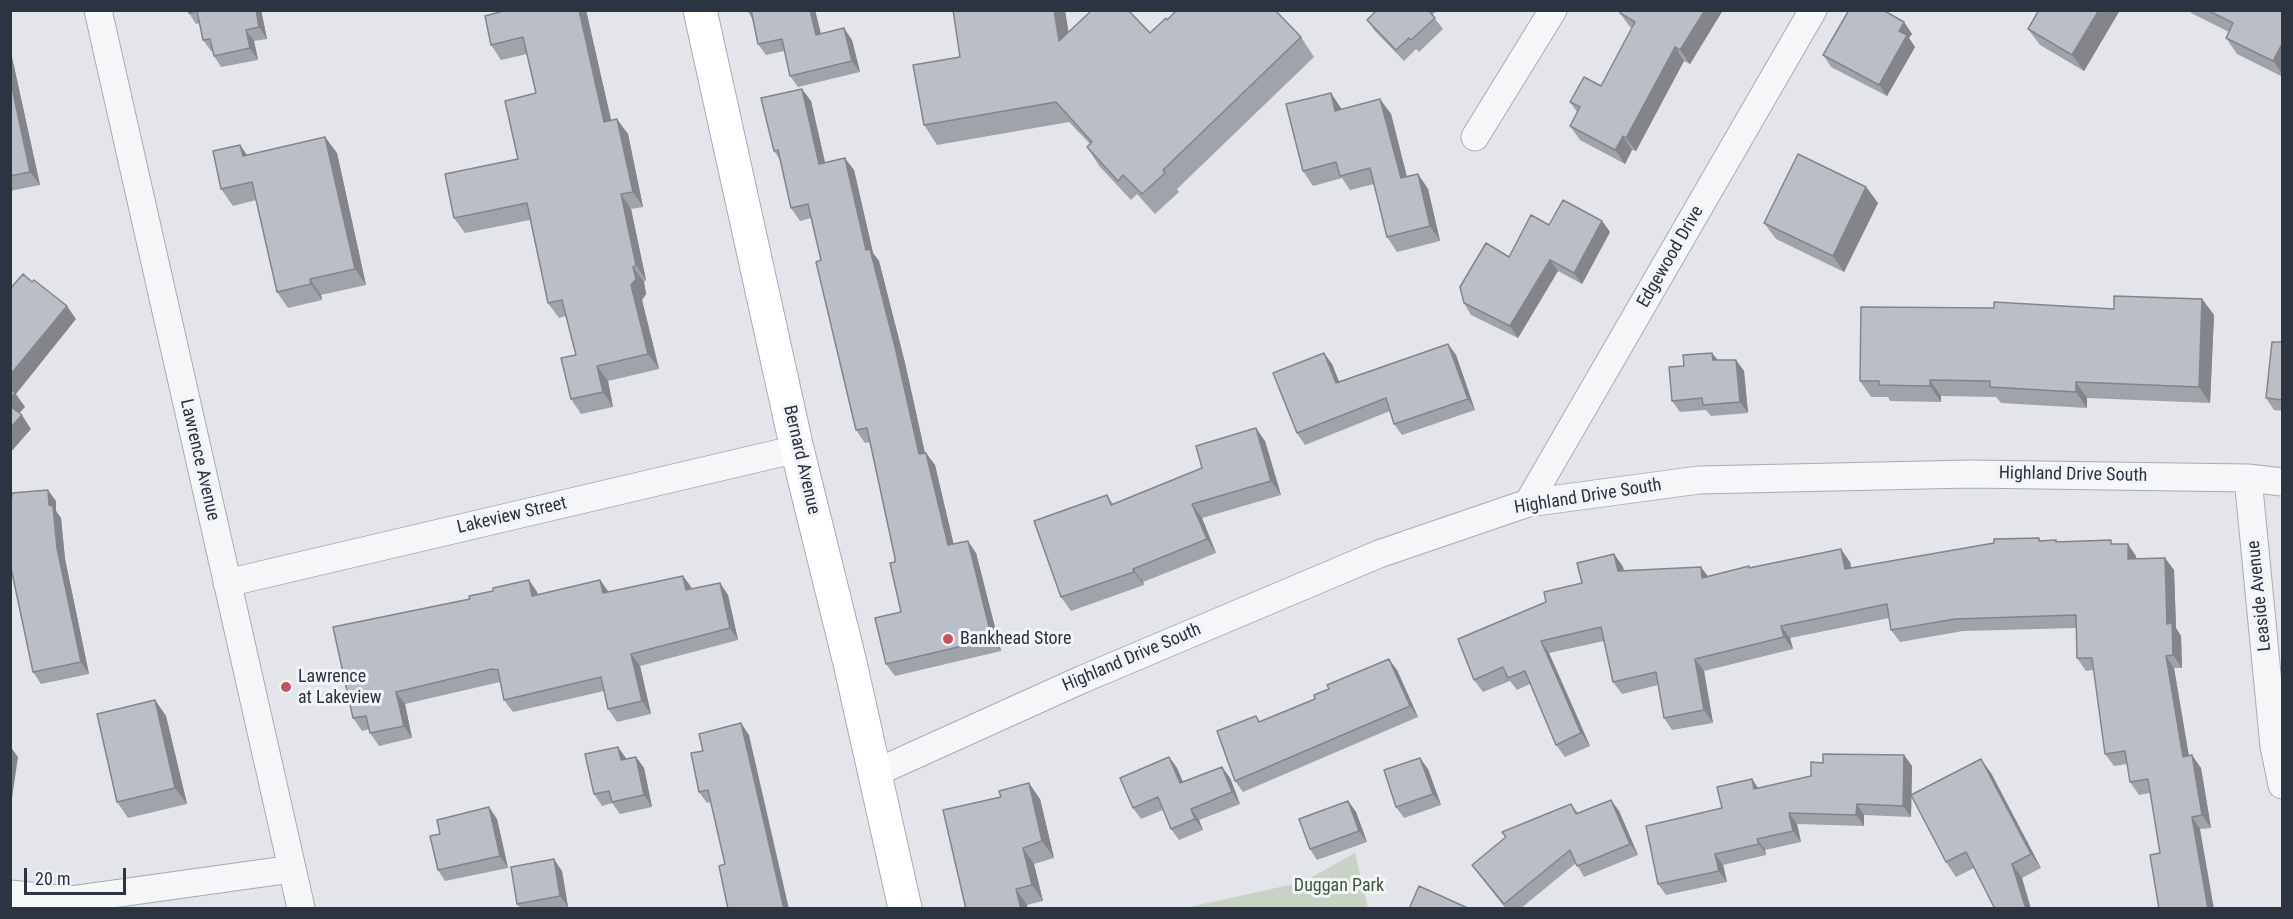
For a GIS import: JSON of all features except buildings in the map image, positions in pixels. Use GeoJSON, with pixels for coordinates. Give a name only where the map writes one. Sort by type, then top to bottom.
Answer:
{"type":"FeatureCollection","features":[{"type":"Feature","properties":{"kind":"street","name":"Lawrence Avenue"},"geometry":{"type":"LineString","coordinates":[[98,10],[301,909]]}},
{"type":"Feature","properties":{"kind":"street","name":"Bernard Avenue"},"geometry":{"type":"LineString","coordinates":[[700,10],[797,449],[875,773],[905,909]]}},
{"type":"Feature","properties":{"kind":"street"},"geometry":{"type":"LineString","coordinates":[[1475,137],[1553,10]]}},
{"type":"Feature","properties":{"kind":"street","name":"Edgewood Drive"},"geometry":{"type":"LineString","coordinates":[[1528,504],[1813,10]]}},
{"type":"Feature","properties":{"kind":"street","name":"Lakeview Street"},"geometry":{"type":"LineString","coordinates":[[227,583],[797,449]]}},
{"type":"Feature","properties":{"kind":"street","name":"Highland Drive South"},"geometry":{"type":"LineString","coordinates":[[875,773],[1083,679],[1368,558],[1528,504],[1699,480],[1970,474],[2248,478],[2283,482]]}},
{"type":"Feature","properties":{"kind":"street","name":"Leaside Avenue"},"geometry":{"type":"LineString","coordinates":[[2248,478],[2274,746],[2283,786]]}},
{"type":"Feature","properties":{"kind":"street"},"geometry":{"type":"LineString","coordinates":[[10,894],[70,900],[292,869]]}},
{"type":"Feature","properties":{"kind":"green space","name":"Duggan Park"},"geometry":{"type":"Polygon","coordinates":[[[1355,853],[1368,908],[1185,908],[1303,882],[1355,853]]]}},
{"type":"Feature","properties":{"kind":"place","name":"Bankhead Store"},"geometry":{"type":"Point","coordinates":[948,639]}},
{"type":"Feature","properties":{"kind":"place","name":"Lawrence at Lakeview"},"geometry":{"type":"Point","coordinates":[286,687]}}]}
